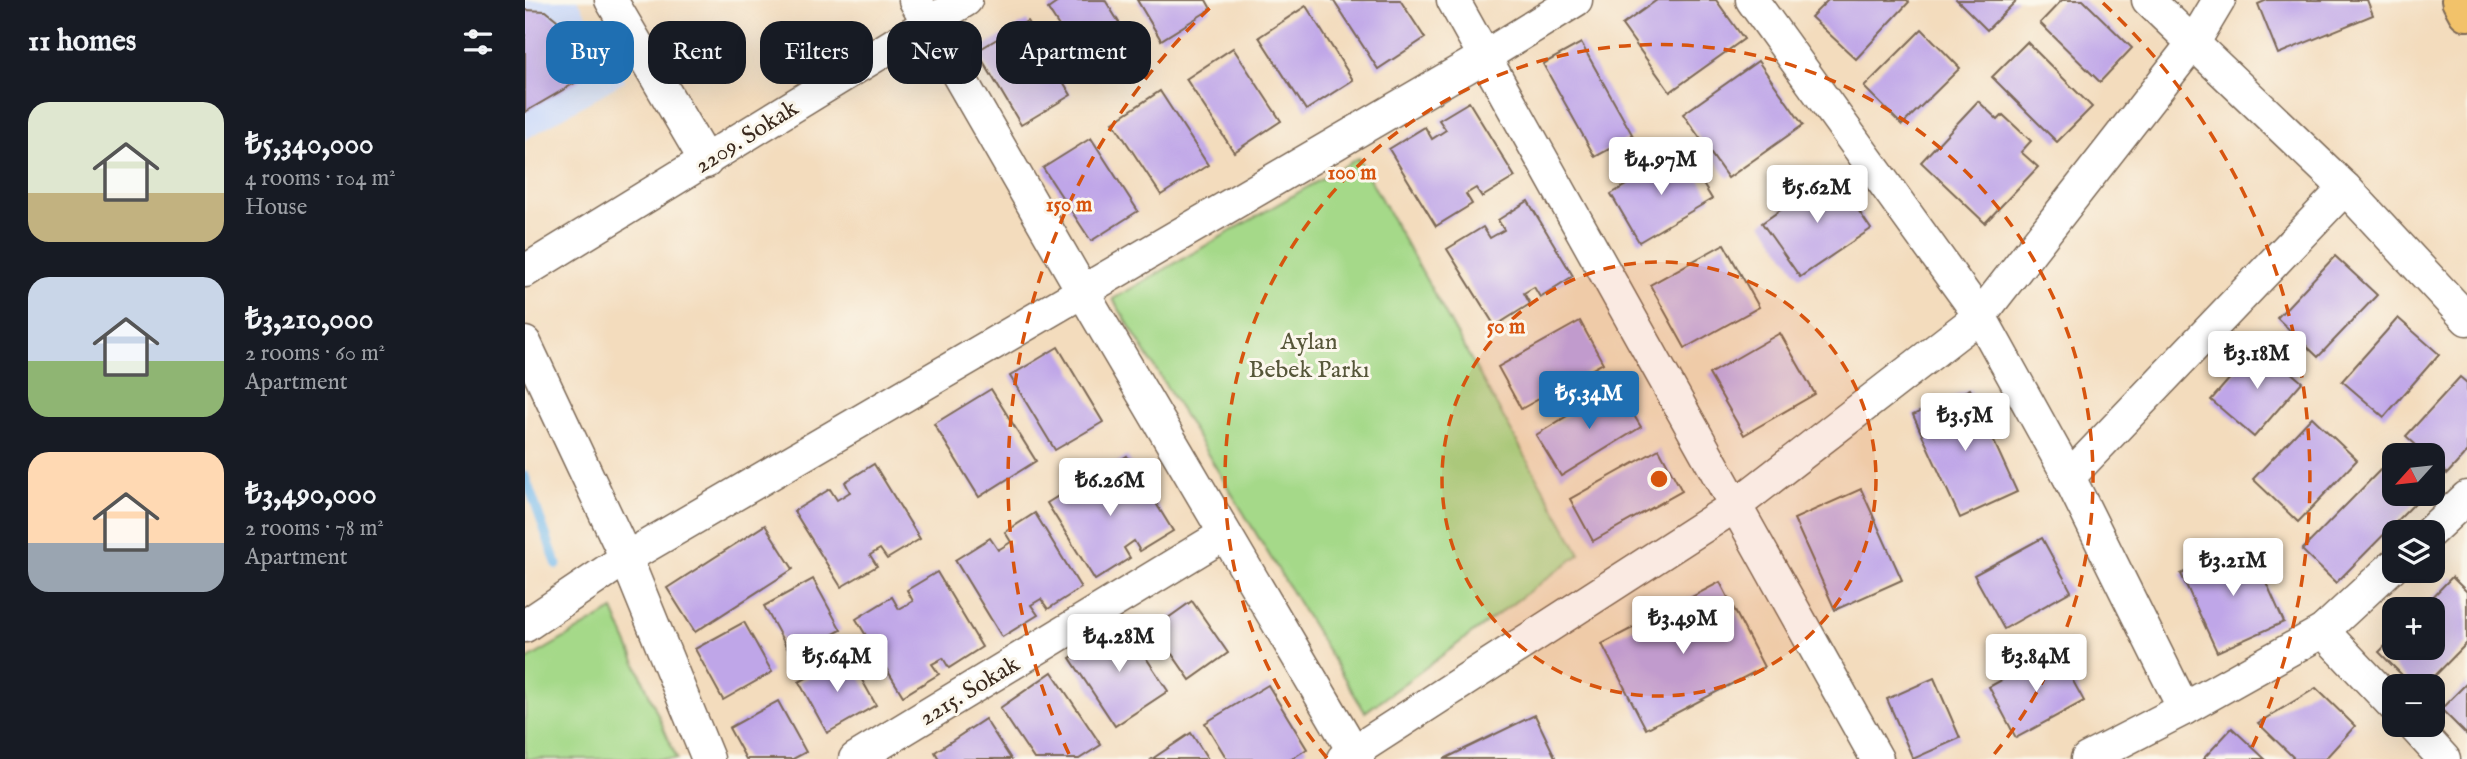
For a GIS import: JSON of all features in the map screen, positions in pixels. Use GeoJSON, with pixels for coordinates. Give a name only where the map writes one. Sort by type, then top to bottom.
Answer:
{"type":"FeatureCollection","features":[{"type":"Feature","properties":{"kind":"main road"},"geometry":{"type":"LineString","coordinates":[[2461,0],[2467,10]]}},
{"type":"Feature","properties":{"kind":"street"},"geometry":{"type":"LineString","coordinates":[[611,0],[706,162]]}},
{"type":"Feature","properties":{"kind":"street","name":"2209. Sokak"},"geometry":{"type":"LineString","coordinates":[[525,271],[706,162],[921,11],[966,0]]}},
{"type":"Feature","properties":{"kind":"street"},"geometry":{"type":"LineString","coordinates":[[1453,0],[1877,759]]}},
{"type":"Feature","properties":{"kind":"street"},"geometry":{"type":"LineString","coordinates":[[525,626],[626,558],[1484,57],[1576,0]]}},
{"type":"Feature","properties":{"kind":"street"},"geometry":{"type":"LineString","coordinates":[[1752,0],[1980,316],[2069,477],[2184,709]]}},
{"type":"Feature","properties":{"kind":"street"},"geometry":{"type":"LineString","coordinates":[[2148,0],[2345,188],[2467,319]]}},
{"type":"Feature","properties":{"kind":"street"},"geometry":{"type":"LineString","coordinates":[[921,11],[1226,534],[1351,756],[1735,506],[1980,316],[2194,41],[2220,0]]}},
{"type":"Feature","properties":{"kind":"street"},"geometry":{"type":"LineString","coordinates":[[2069,477],[2345,188]]}},
{"type":"Feature","properties":{"kind":"street"},"geometry":{"type":"LineString","coordinates":[[525,343],[626,558],[708,759]]}},
{"type":"Feature","properties":{"kind":"street"},"geometry":{"type":"LineString","coordinates":[[2443,520],[2467,497]]}},
{"type":"Feature","properties":{"kind":"street","name":"2215. Sokak"},"geometry":{"type":"LineString","coordinates":[[855,759],[1226,534]]}},
{"type":"Feature","properties":{"kind":"street"},"geometry":{"type":"LineString","coordinates":[[2087,759],[2184,709],[2323,631],[2382,576]]}},
{"type":"Feature","properties":{"kind":"street"},"geometry":{"type":"LineString","coordinates":[[2323,631],[2382,693]]}},
{"type":"Feature","properties":{"kind":"street"},"geometry":{"type":"LineString","coordinates":[[2424,737],[2444,759]]}},
{"type":"Feature","properties":{"kind":"shaded area"},"geometry":{"type":"Polygon","coordinates":[[[525,0],[578,0],[590,21],[546,21],[546,84],[620,84],[525,140],[525,0]]]}},
{"type":"Feature","properties":{"kind":"green space","name":"Aylan Bebek Parkı"},"geometry":{"type":"Polygon","coordinates":[[[1358,158],[1580,554],[1365,712],[1113,299],[1358,158]]]}},
{"type":"Feature","properties":{"kind":"green space"},"geometry":{"type":"Polygon","coordinates":[[[613,610],[677,759],[525,759],[525,661],[613,610]]]}},
{"type":"Feature","properties":{"kind":"building"},"geometry":{"type":"Polygon","coordinates":[[[1061,0],[1105,0],[1118,21],[1056,21],[1048,9],[1061,0]]]}},
{"type":"Feature","properties":{"kind":"building"},"geometry":{"type":"Polygon","coordinates":[[[1137,0],[1206,0],[1211,9],[1161,40],[1137,0]]]}},
{"type":"Feature","properties":{"kind":"building"},"geometry":{"type":"Polygon","coordinates":[[[1333,0],[1400,0],[1425,38],[1378,69],[1333,0]]]}},
{"type":"Feature","properties":{"kind":"building"},"geometry":{"type":"Polygon","coordinates":[[[1657,0],[1716,0],[1744,39],[1670,92],[1622,25],[1657,0]]]}},
{"type":"Feature","properties":{"kind":"building"},"geometry":{"type":"Polygon","coordinates":[[[1828,0],[1909,2],[1856,59],[1811,17],[1828,0]]]}},
{"type":"Feature","properties":{"kind":"building"},"geometry":{"type":"Polygon","coordinates":[[[1957,0],[2017,0],[1987,30],[1957,0]]]}},
{"type":"Feature","properties":{"kind":"building"},"geometry":{"type":"Polygon","coordinates":[[[2062,0],[2083,0],[2132,48],[2100,82],[2040,23],[2062,0]]]}},
{"type":"Feature","properties":{"kind":"building"},"geometry":{"type":"Polygon","coordinates":[[[2267,0],[2367,0],[2373,15],[2278,54],[2258,4],[2267,0]]]}},
{"type":"Feature","properties":{"kind":"building"},"geometry":{"type":"Polygon","coordinates":[[[1306,6],[1353,80],[1306,110],[1259,37],[1306,6]]]}},
{"type":"Feature","properties":{"kind":"building"},"geometry":{"type":"Polygon","coordinates":[[[525,10],[546,11],[558,21],[546,21],[546,84],[573,84],[525,112],[525,10]]]}},
{"type":"Feature","properties":{"kind":"building"},"geometry":{"type":"Polygon","coordinates":[[[1922,29],[1960,68],[1902,125],[1864,87],[1922,29]]]}},
{"type":"Feature","properties":{"kind":"building"},"geometry":{"type":"Polygon","coordinates":[[[996,40],[996,83],[982,59],[982,48],[996,40]]]}},
{"type":"Feature","properties":{"kind":"building"},"geometry":{"type":"Polygon","coordinates":[[[2027,42],[2092,107],[2057,142],[1992,77],[2027,42]]]}},
{"type":"Feature","properties":{"kind":"building"},"geometry":{"type":"Polygon","coordinates":[[[1581,43],[1633,136],[1595,157],[1543,64],[1581,43]]]}},
{"type":"Feature","properties":{"kind":"building"},"geometry":{"type":"Polygon","coordinates":[[[1233,48],[1281,121],[1234,152],[1186,79],[1233,48]]]}},
{"type":"Feature","properties":{"kind":"building"},"geometry":{"type":"Polygon","coordinates":[[[1758,61],[1803,125],[1728,178],[1683,114],[1758,61]]]}},
{"type":"Feature","properties":{"kind":"building"},"geometry":{"type":"Polygon","coordinates":[[[997,84],[1064,84],[1071,95],[1021,125],[997,84]]]}},
{"type":"Feature","properties":{"kind":"building"},"geometry":{"type":"Polygon","coordinates":[[[1160,91],[1208,165],[1161,195],[1113,122],[1160,91]]]}},
{"type":"Feature","properties":{"kind":"building"},"geometry":{"type":"Polygon","coordinates":[[[1978,101],[1998,120],[2003,115],[2031,141],[2021,152],[2038,167],[1985,223],[1921,162],[1978,101]]]}},
{"type":"Feature","properties":{"kind":"building"},"geometry":{"type":"Polygon","coordinates":[[[1469,102],[1515,177],[1482,197],[1476,188],[1466,194],[1472,204],[1436,226],[1389,149],[1425,127],[1432,139],[1446,130],[1439,120],[1469,102]]]}},
{"type":"Feature","properties":{"kind":"building"},"geometry":{"type":"Polygon","coordinates":[[[1091,138],[1138,211],[1091,241],[1043,168],[1091,138]]]}},
{"type":"Feature","properties":{"kind":"building"},"geometry":{"type":"Polygon","coordinates":[[[1683,151],[1712,199],[1639,242],[1611,194],[1683,151]]]}},
{"type":"Feature","properties":{"kind":"building"},"geometry":{"type":"Polygon","coordinates":[[[1833,173],[1871,229],[1800,277],[1762,223],[1833,173]]]}},
{"type":"Feature","properties":{"kind":"building"},"geometry":{"type":"Polygon","coordinates":[[[1528,201],[1573,276],[1540,297],[1534,287],[1524,293],[1530,304],[1495,326],[1447,249],[1483,227],[1490,238],[1504,230],[1498,220],[1528,201]]]}},
{"type":"Feature","properties":{"kind":"building"},"geometry":{"type":"Polygon","coordinates":[[[1724,244],[1759,307],[1685,348],[1650,285],[1724,244]]]}},
{"type":"Feature","properties":{"kind":"building"},"geometry":{"type":"Polygon","coordinates":[[[2335,256],[2377,295],[2318,357],[2277,318],[2335,256]]]}},
{"type":"Feature","properties":{"kind":"building"},"geometry":{"type":"Polygon","coordinates":[[[2398,318],[2439,354],[2384,417],[2342,381],[2398,318]]]}},
{"type":"Feature","properties":{"kind":"building"},"geometry":{"type":"Polygon","coordinates":[[[1580,321],[1603,363],[1521,409],[1498,367],[1580,321]]]}},
{"type":"Feature","properties":{"kind":"building"},"geometry":{"type":"Polygon","coordinates":[[[1780,333],[1815,394],[1744,435],[1709,374],[1780,333]]]}},
{"type":"Feature","properties":{"kind":"building"},"geometry":{"type":"Polygon","coordinates":[[[2259,345],[2302,382],[2254,437],[2211,400],[2259,345]]]}},
{"type":"Feature","properties":{"kind":"building"},"geometry":{"type":"Polygon","coordinates":[[[1058,347],[1103,422],[1055,450],[1010,376],[1058,347]]]}},
{"type":"Feature","properties":{"kind":"building"},"geometry":{"type":"Polygon","coordinates":[[[2460,377],[2467,383],[2467,452],[2447,474],[2445,443],[2414,443],[2406,436],[2460,377]]]}},
{"type":"Feature","properties":{"kind":"building"},"geometry":{"type":"Polygon","coordinates":[[[1616,386],[1641,427],[1561,476],[1536,435],[1616,386]]]}},
{"type":"Feature","properties":{"kind":"building"},"geometry":{"type":"Polygon","coordinates":[[[991,389],[1036,461],[979,497],[934,424],[991,389]]]}},
{"type":"Feature","properties":{"kind":"building"},"geometry":{"type":"Polygon","coordinates":[[[1970,389],[2017,492],[1960,518],[1913,415],[1970,389]]]}},
{"type":"Feature","properties":{"kind":"building"},"geometry":{"type":"Polygon","coordinates":[[[2312,417],[2357,460],[2298,522],[2253,479],[2312,417]]]}},
{"type":"Feature","properties":{"kind":"building"},"geometry":{"type":"Polygon","coordinates":[[[1659,449],[1682,491],[1593,541],[1570,499],[1659,449]]]}},
{"type":"Feature","properties":{"kind":"building"},"geometry":{"type":"Polygon","coordinates":[[[1127,456],[1173,531],[1140,551],[1134,541],[1124,548],[1130,558],[1095,580],[1047,503],[1083,481],[1090,493],[1104,484],[1098,474],[1127,456]]]}},
{"type":"Feature","properties":{"kind":"building"},"geometry":{"type":"Polygon","coordinates":[[[874,464],[920,539],[887,559],[880,549],[870,555],[877,566],[841,587],[794,511],[830,489],[837,500],[850,492],[845,482],[874,464]]]}},
{"type":"Feature","properties":{"kind":"building"},"geometry":{"type":"Polygon","coordinates":[[[2382,468],[2382,506],[2412,506],[2398,520],[2382,520],[2382,536],[2336,583],[2302,550],[2382,468]]]}},
{"type":"Feature","properties":{"kind":"building"},"geometry":{"type":"Polygon","coordinates":[[[1861,489],[1902,580],[1835,610],[1794,519],[1861,489]]]}},
{"type":"Feature","properties":{"kind":"building"},"geometry":{"type":"Polygon","coordinates":[[[1035,513],[1081,588],[1048,609],[1041,599],[1031,605],[1038,615],[1002,637],[955,560],[990,538],[998,550],[1011,542],[1005,532],[1035,513]]]}},
{"type":"Feature","properties":{"kind":"building"},"geometry":{"type":"Polygon","coordinates":[[[765,525],[793,569],[695,632],[667,588],[765,525]]]}},
{"type":"Feature","properties":{"kind":"building"},"geometry":{"type":"Polygon","coordinates":[[[2042,538],[2071,591],[2004,629],[1974,575],[2042,538]]]}},
{"type":"Feature","properties":{"kind":"building"},"geometry":{"type":"Polygon","coordinates":[[[2249,544],[2284,622],[2217,652],[2181,574],[2249,544]]]}},
{"type":"Feature","properties":{"kind":"building"},"geometry":{"type":"Polygon","coordinates":[[[937,572],[982,647],[949,668],[943,658],[932,664],[939,674],[903,696],[856,619],[892,597],[899,609],[913,601],[907,590],[937,572]]]}},
{"type":"Feature","properties":{"kind":"building"},"geometry":{"type":"Polygon","coordinates":[[[2452,577],[2467,592],[2467,643],[2437,674],[2401,674],[2387,660],[2445,660],[2445,597],[2433,597],[2452,577]]]}},
{"type":"Feature","properties":{"kind":"building"},"geometry":{"type":"Polygon","coordinates":[[[813,579],[841,630],[792,657],[764,606],[813,579]]]}},
{"type":"Feature","properties":{"kind":"building"},"geometry":{"type":"Polygon","coordinates":[[[1720,582],[1764,667],[1646,729],[1602,644],[1720,582]]]}},
{"type":"Feature","properties":{"kind":"building"},"geometry":{"type":"Polygon","coordinates":[[[1192,601],[1228,653],[1190,680],[1154,628],[1192,601]]]}},
{"type":"Feature","properties":{"kind":"building"},"geometry":{"type":"Polygon","coordinates":[[[744,622],[772,672],[723,700],[695,649],[744,622]]]}},
{"type":"Feature","properties":{"kind":"building"},"geometry":{"type":"Polygon","coordinates":[[[1123,623],[1168,691],[1115,726],[1070,658],[1123,623]]]}},
{"type":"Feature","properties":{"kind":"building"},"geometry":{"type":"Polygon","coordinates":[[[2056,650],[2084,701],[2016,738],[1989,687],[2056,650]]]}},
{"type":"Feature","properties":{"kind":"building"},"geometry":{"type":"Polygon","coordinates":[[[848,655],[876,705],[827,733],[799,682],[848,655]]]}},
{"type":"Feature","properties":{"kind":"building"},"geometry":{"type":"Polygon","coordinates":[[[1052,672],[1101,745],[1079,759],[1034,759],[1000,708],[1052,672]]]}},
{"type":"Feature","properties":{"kind":"building"},"geometry":{"type":"Polygon","coordinates":[[[1934,678],[1960,738],[1913,759],[1887,699],[1934,678]]]}},
{"type":"Feature","properties":{"kind":"building"},"geometry":{"type":"Polygon","coordinates":[[[2467,683],[2467,735],[2445,713],[2445,705],[2467,683]]]}},
{"type":"Feature","properties":{"kind":"building"},"geometry":{"type":"Polygon","coordinates":[[[1268,685],[1307,749],[1291,759],[1227,759],[1205,723],[1268,685]]]}},
{"type":"Feature","properties":{"kind":"building"},"geometry":{"type":"Polygon","coordinates":[[[2316,688],[2355,726],[2325,759],[2295,759],[2258,723],[2316,688]]]}},
{"type":"Feature","properties":{"kind":"building"},"geometry":{"type":"Polygon","coordinates":[[[778,701],[806,752],[793,759],[746,759],[729,728],[778,701]]]}},
{"type":"Feature","properties":{"kind":"building"},"geometry":{"type":"Polygon","coordinates":[[[1535,715],[1556,759],[1444,759],[1535,715]]]}},
{"type":"Feature","properties":{"kind":"building"},"geometry":{"type":"Polygon","coordinates":[[[985,719],[1011,759],[939,759],[935,752],[985,719]]]}},
{"type":"Feature","properties":{"kind":"building"},"geometry":{"type":"Polygon","coordinates":[[[2232,728],[2265,759],[2203,759],[2232,728]]]}},
{"type":"Feature","properties":{"kind":"building"},"geometry":{"type":"Polygon","coordinates":[[[1191,733],[1208,759],[1152,759],[1191,733]]]}},
{"type":"Feature","properties":{"kind":"waterway"},"geometry":{"type":"LineString","coordinates":[[525,476],[557,565]]}}]}
